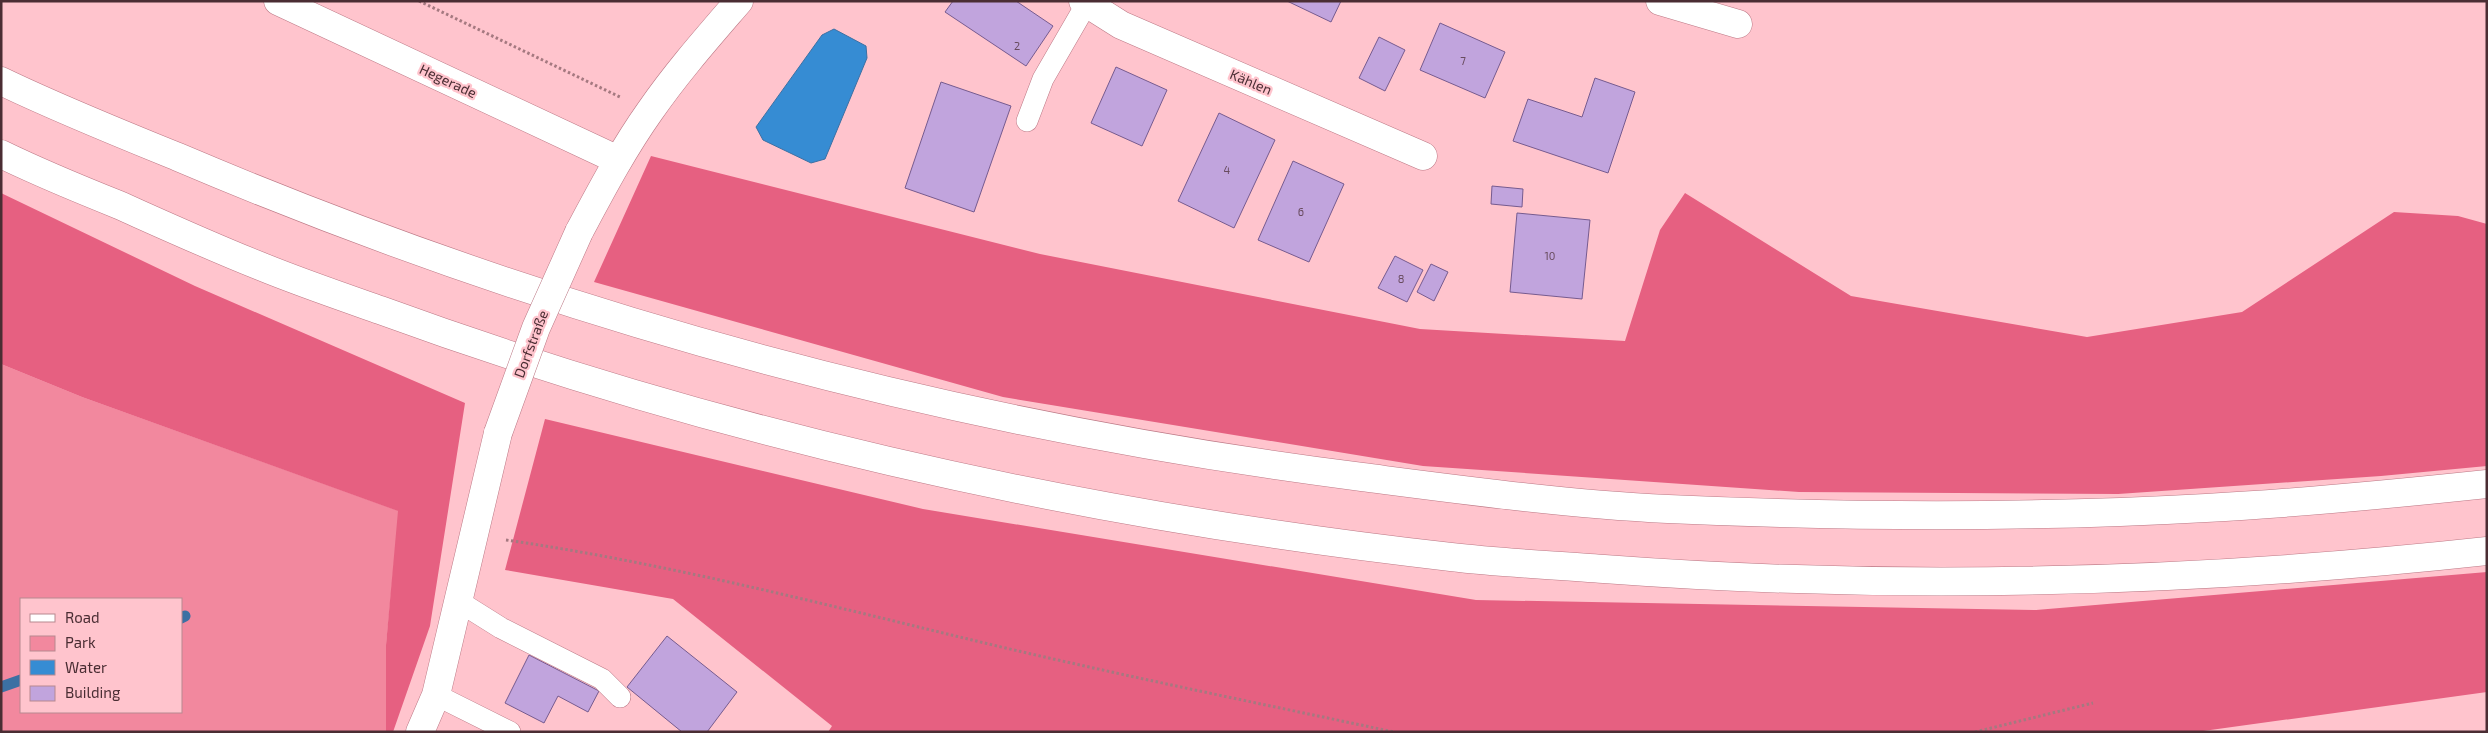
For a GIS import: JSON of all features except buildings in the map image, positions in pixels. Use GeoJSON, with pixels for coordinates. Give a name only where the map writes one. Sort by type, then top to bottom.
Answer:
{"type":"FeatureCollection","features":[{"type":"Feature","properties":{"kind":"main road","name":"Hegerade"},"geometry":{"type":"LineString","coordinates":[[278,1],[618,160]]}},
{"type":"Feature","properties":{"kind":"main road","name":"Dorfstraße"},"geometry":{"type":"LineString","coordinates":[[420,732],[436,696],[498,433],[536,328],[579,232],[618,160],[650,111],[681,69],[739,1]]}},
{"type":"Feature","properties":{"kind":"main road"},"geometry":{"type":"LineString","coordinates":[[1660,1],[1738,24]]}},
{"type":"Feature","properties":{"kind":"main road","name":"Kählen"},"geometry":{"type":"LineString","coordinates":[[1085,2],[1121,25],[1423,156]]}},
{"type":"Feature","properties":{"kind":"main road"},"geometry":{"type":"LineString","coordinates":[[1,81],[292,206],[486,277],[606,316],[809,373],[938,404],[1140,445],[1256,464],[1458,490],[1662,508],[1815,513],[1963,515],[2201,508],[2348,498],[2487,484]]}},
{"type":"Feature","properties":{"kind":"main road"},"geometry":{"type":"LineString","coordinates":[[1,154],[262,267],[468,342],[598,384],[742,425],[928,470],[1116,508],[1245,530],[1474,560],[1671,574],[1803,580],[1938,582],[2167,575],[2339,566],[2487,551]]}},
{"type":"Feature","properties":{"kind":"lane"},"geometry":{"type":"LineString","coordinates":[[1027,121],[1043,79],[1085,2]]}},
{"type":"Feature","properties":{"kind":"lane"},"geometry":{"type":"LineString","coordinates":[[458,601],[501,628],[602,679],[620,697]]}},
{"type":"Feature","properties":{"kind":"lane"},"geometry":{"type":"LineString","coordinates":[[436,696],[510,732]]}},
{"type":"Feature","properties":{"kind":"path"},"geometry":{"type":"LineString","coordinates":[[419,1],[650,111]]}},
{"type":"Feature","properties":{"kind":"path"},"geometry":{"type":"LineString","coordinates":[[473,536],[591,552],[687,572],[1126,677],[1394,732]]}},
{"type":"Feature","properties":{"kind":"path"},"geometry":{"type":"LineString","coordinates":[[1976,732],[2093,703]]}},
{"type":"Feature","properties":{"kind":"green space"},"geometry":{"type":"Polygon","coordinates":[[[1,364],[82,397],[399,511],[386,645],[386,732],[1,732],[1,364]]]}},
{"type":"Feature","properties":{"kind":"shaded area"},"geometry":{"type":"Polygon","coordinates":[[[651,156],[1040,254],[1420,329],[1625,341],[1660,230],[1685,193],[1851,296],[2087,337],[2242,312],[2394,212],[2458,216],[2487,224],[2487,466],[2381,476],[2118,494],[1799,492],[1423,466],[1003,397],[594,282],[651,156]]]}},
{"type":"Feature","properties":{"kind":"shaded area"},"geometry":{"type":"Polygon","coordinates":[[[1,193],[195,286],[465,403],[430,626],[393,732],[386,732],[386,645],[398,511],[82,397],[1,364],[1,193]]]}},
{"type":"Feature","properties":{"kind":"shaded area"},"geometry":{"type":"Polygon","coordinates":[[[545,419],[923,509],[1476,600],[2036,610],[2487,572],[2487,692],[2196,732],[828,732],[832,726],[673,599],[505,570],[545,419]]]}},
{"type":"Feature","properties":{"kind":"water"},"geometry":{"type":"Polygon","coordinates":[[[834,29],[866,46],[867,58],[825,159],[811,163],[763,140],[756,127],[822,35],[834,29]]]}},
{"type":"Feature","properties":{"kind":"waterway"},"geometry":{"type":"LineString","coordinates":[[1,687],[20,680]]}}]}
